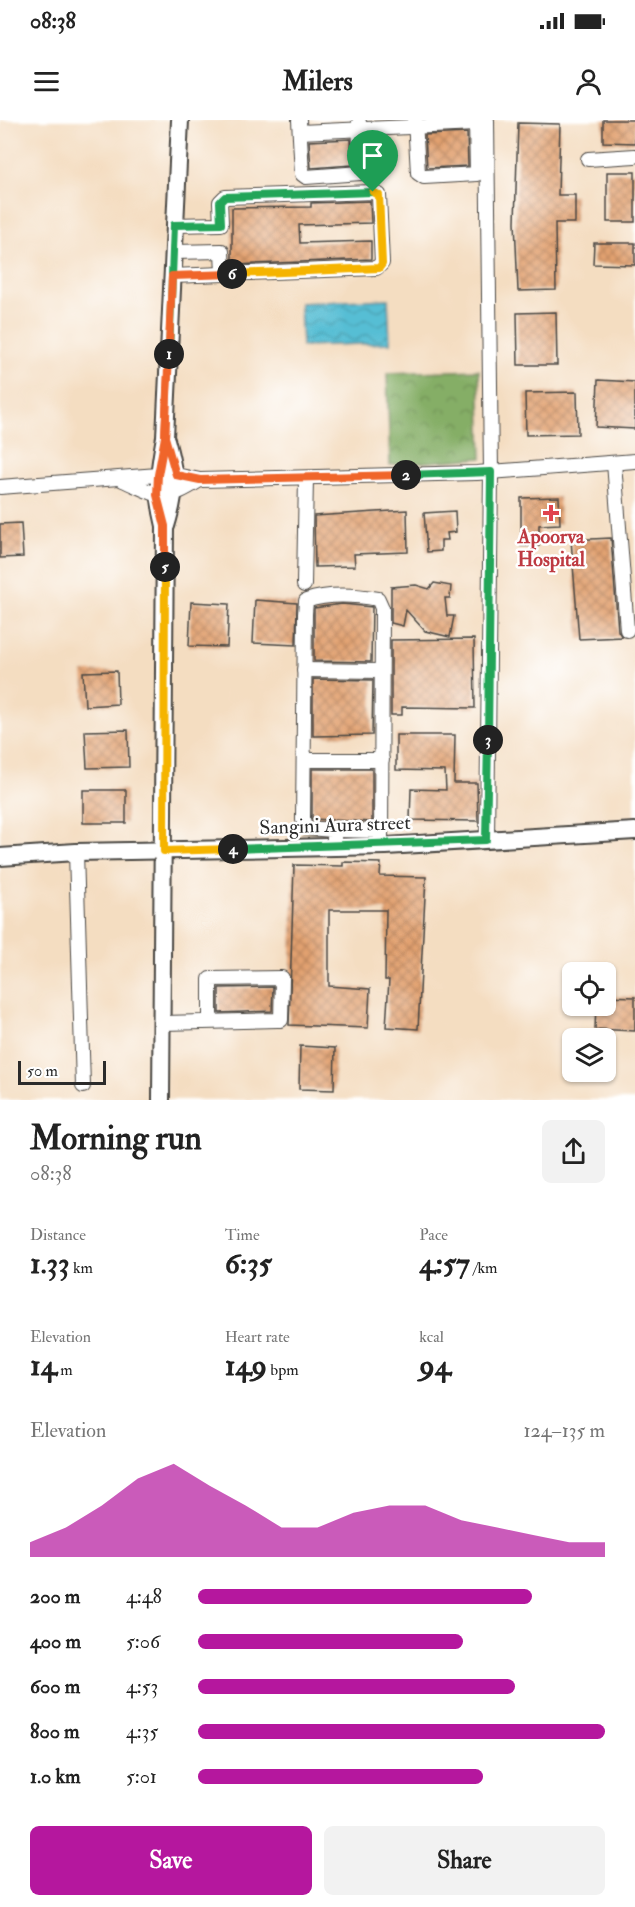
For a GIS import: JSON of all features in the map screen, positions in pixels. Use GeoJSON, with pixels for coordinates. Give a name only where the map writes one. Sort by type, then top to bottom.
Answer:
{"type":"FeatureCollection","features":[{"type":"Feature","properties":{"kind":"street"},"geometry":{"type":"LineString","coordinates":[[162,1099],[165,526],[157,495],[165,437],[180,120]]}},
{"type":"Feature","properties":{"kind":"street"},"geometry":{"type":"LineString","coordinates":[[416,123],[418,173],[424,177],[477,174],[479,121]]}},
{"type":"Feature","properties":{"kind":"street"},"geometry":{"type":"LineString","coordinates":[[360,124],[361,173],[316,177],[306,177],[302,174],[300,126],[360,124],[479,121]]}},
{"type":"Feature","properties":{"kind":"street"},"geometry":{"type":"LineString","coordinates":[[479,121],[491,472],[486,840]]}},
{"type":"Feature","properties":{"kind":"street"},"geometry":{"type":"LineString","coordinates":[[588,159],[635,156]]}},
{"type":"Feature","properties":{"kind":"street"},"geometry":{"type":"LineString","coordinates":[[172,276],[379,268],[382,264],[379,195],[373,192],[225,197],[220,202],[223,274]]}},
{"type":"Feature","properties":{"kind":"street"},"geometry":{"type":"LineString","coordinates":[[174,225],[221,224]]}},
{"type":"Feature","properties":{"kind":"street"},"geometry":{"type":"LineString","coordinates":[[173,252],[222,251]]}},
{"type":"Feature","properties":{"kind":"street"},"geometry":{"type":"LineString","coordinates":[[165,437],[176,475],[175,495],[165,526]]}},
{"type":"Feature","properties":{"kind":"street"},"geometry":{"type":"LineString","coordinates":[[0,487],[123,480],[158,475],[176,475],[200,480],[306,478],[491,472],[635,461]]}},
{"type":"Feature","properties":{"kind":"street"},"geometry":{"type":"LineString","coordinates":[[614,463],[627,630]]}},
{"type":"Feature","properties":{"kind":"street"},"geometry":{"type":"LineString","coordinates":[[304,585],[306,478]]}},
{"type":"Feature","properties":{"kind":"street"},"geometry":{"type":"LineString","coordinates":[[123,480],[157,495],[175,495],[200,480]]}},
{"type":"Feature","properties":{"kind":"street"},"geometry":{"type":"LineString","coordinates":[[334,839],[306,828],[303,820],[306,601],[319,597],[359,596],[378,599],[382,608],[381,838]]}},
{"type":"Feature","properties":{"kind":"street"},"geometry":{"type":"LineString","coordinates":[[304,670],[381,671]]}},
{"type":"Feature","properties":{"kind":"street"},"geometry":{"type":"LineString","coordinates":[[304,760],[382,760]]}},
{"type":"Feature","properties":{"kind":"street","name":"Sangini Aura street"},"geometry":{"type":"LineString","coordinates":[[0,857],[76,852],[164,851],[334,839],[486,840],[635,831]]}},
{"type":"Feature","properties":{"kind":"street"},"geometry":{"type":"LineString","coordinates":[[76,852],[82,1086]]}},
{"type":"Feature","properties":{"kind":"street"},"geometry":{"type":"LineString","coordinates":[[164,1023],[210,1022],[281,1020],[282,978],[210,979],[210,1022]]}},
{"type":"Feature","properties":{"kind":"green space"},"geometry":{"type":"Polygon","coordinates":[[[479,370],[482,458],[390,465],[387,373],[479,370]]]}},
{"type":"Feature","properties":{"kind":"water"},"geometry":{"type":"Polygon","coordinates":[[[388,299],[390,343],[302,346],[300,303],[388,299]]]}},
{"type":"Feature","properties":{"kind":"building"},"geometry":{"type":"Polygon","coordinates":[[[603,120],[635,120],[635,143],[603,142],[603,120]]]}},
{"type":"Feature","properties":{"kind":"building"},"geometry":{"type":"Polygon","coordinates":[[[518,123],[560,124],[558,195],[575,195],[575,223],[555,223],[556,290],[518,291],[515,222],[518,123]]]}},
{"type":"Feature","properties":{"kind":"building"},"geometry":{"type":"Polygon","coordinates":[[[467,133],[468,166],[427,168],[425,135],[467,133]]]}},
{"type":"Feature","properties":{"kind":"building"},"geometry":{"type":"Polygon","coordinates":[[[351,139],[352,165],[311,168],[309,141],[351,139]]]}},
{"type":"Feature","properties":{"kind":"building"},"geometry":{"type":"Polygon","coordinates":[[[607,172],[635,172],[635,222],[607,222],[607,172]]]}},
{"type":"Feature","properties":{"kind":"building"},"geometry":{"type":"Polygon","coordinates":[[[370,201],[371,223],[299,225],[300,243],[371,241],[371,259],[232,265],[232,208],[311,207],[311,203],[370,201]]]}},
{"type":"Feature","properties":{"kind":"building"},"geometry":{"type":"Polygon","coordinates":[[[594,243],[635,243],[635,265],[593,264],[594,243]]]}},
{"type":"Feature","properties":{"kind":"building"},"geometry":{"type":"Polygon","coordinates":[[[556,312],[557,365],[518,365],[517,313],[556,312]]]}},
{"type":"Feature","properties":{"kind":"building"},"geometry":{"type":"Polygon","coordinates":[[[598,380],[635,382],[635,429],[596,427],[598,380]]]}},
{"type":"Feature","properties":{"kind":"building"},"geometry":{"type":"Polygon","coordinates":[[[577,392],[578,434],[526,435],[525,393],[577,392]]]}},
{"type":"Feature","properties":{"kind":"building"},"geometry":{"type":"Polygon","coordinates":[[[559,497],[560,524],[539,525],[539,546],[521,546],[521,498],[559,497]]]}},
{"type":"Feature","properties":{"kind":"building"},"geometry":{"type":"Polygon","coordinates":[[[407,510],[408,552],[354,554],[355,566],[315,567],[314,516],[407,510]]]}},
{"type":"Feature","properties":{"kind":"building"},"geometry":{"type":"Polygon","coordinates":[[[455,511],[456,532],[447,533],[448,540],[441,540],[441,551],[427,552],[424,513],[455,511]]]}},
{"type":"Feature","properties":{"kind":"building"},"geometry":{"type":"Polygon","coordinates":[[[21,523],[23,557],[0,558],[0,524],[21,523]]]}},
{"type":"Feature","properties":{"kind":"building"},"geometry":{"type":"Polygon","coordinates":[[[611,538],[618,631],[622,637],[579,639],[571,540],[611,538]]]}},
{"type":"Feature","properties":{"kind":"building"},"geometry":{"type":"Polygon","coordinates":[[[434,583],[451,586],[450,598],[445,598],[447,616],[454,616],[450,637],[425,631],[406,610],[403,626],[391,623],[391,587],[416,585],[429,589],[434,583]]]}},
{"type":"Feature","properties":{"kind":"building"},"geometry":{"type":"Polygon","coordinates":[[[255,600],[297,603],[296,645],[253,643],[255,600]]]}},
{"type":"Feature","properties":{"kind":"building"},"geometry":{"type":"Polygon","coordinates":[[[191,602],[229,604],[227,647],[189,646],[191,602]]]}},
{"type":"Feature","properties":{"kind":"building"},"geometry":{"type":"Polygon","coordinates":[[[342,604],[372,607],[371,662],[314,661],[314,608],[342,604]]]}},
{"type":"Feature","properties":{"kind":"building"},"geometry":{"type":"Polygon","coordinates":[[[474,639],[475,708],[402,707],[402,715],[391,715],[391,640],[474,639]]]}},
{"type":"Feature","properties":{"kind":"building"},"geometry":{"type":"Polygon","coordinates":[[[117,671],[118,704],[85,706],[83,672],[117,671]]]}},
{"type":"Feature","properties":{"kind":"building"},"geometry":{"type":"Polygon","coordinates":[[[313,679],[373,680],[372,735],[313,736],[313,679]]]}},
{"type":"Feature","properties":{"kind":"building"},"geometry":{"type":"Polygon","coordinates":[[[128,730],[129,767],[87,768],[85,731],[128,730]]]}},
{"type":"Feature","properties":{"kind":"building"},"geometry":{"type":"Polygon","coordinates":[[[396,735],[455,735],[454,783],[477,783],[478,821],[410,820],[411,789],[446,790],[445,771],[396,770],[396,735]]]}},
{"type":"Feature","properties":{"kind":"building"},"geometry":{"type":"Polygon","coordinates":[[[312,769],[372,769],[372,822],[312,819],[312,769]]]}},
{"type":"Feature","properties":{"kind":"building"},"geometry":{"type":"Polygon","coordinates":[[[83,790],[126,790],[126,823],[83,823],[83,790]]]}},
{"type":"Feature","properties":{"kind":"building"},"geometry":{"type":"Polygon","coordinates":[[[343,862],[381,863],[380,876],[426,877],[418,1029],[386,1027],[389,980],[385,980],[386,910],[329,910],[329,986],[370,989],[368,1028],[289,1025],[294,865],[343,866],[343,862]]]}},
{"type":"Feature","properties":{"kind":"building"},"geometry":{"type":"Polygon","coordinates":[[[273,987],[272,1011],[219,1013],[219,988],[273,987]]]}},
{"type":"Feature","properties":{"kind":"building"},"geometry":{"type":"Polygon","coordinates":[[[616,996],[635,997],[635,1031],[595,1028],[596,1016],[616,1016],[616,996]]]}},
{"type":"Feature","properties":{"kind":"building"},"geometry":{"type":"Polygon","coordinates":[[[300,1046],[335,1048],[334,1090],[299,1089],[300,1046]]]}},
{"type":"Feature","properties":{"kind":"place","name":"Apoorva Hospital"},"geometry":{"type":"Point","coordinates":[551,513]}},
{"type":"Feature","properties":{"kind":"route"},"geometry":{"type":"LineString","coordinates":[[373,192],[225,197],[220,202],[221,224],[174,225],[165,437],[176,475],[200,480],[491,472],[486,840],[386,846],[164,851],[165,526],[157,495],[165,437],[172,276],[379,268],[382,264],[379,195],[373,192]]}}]}
